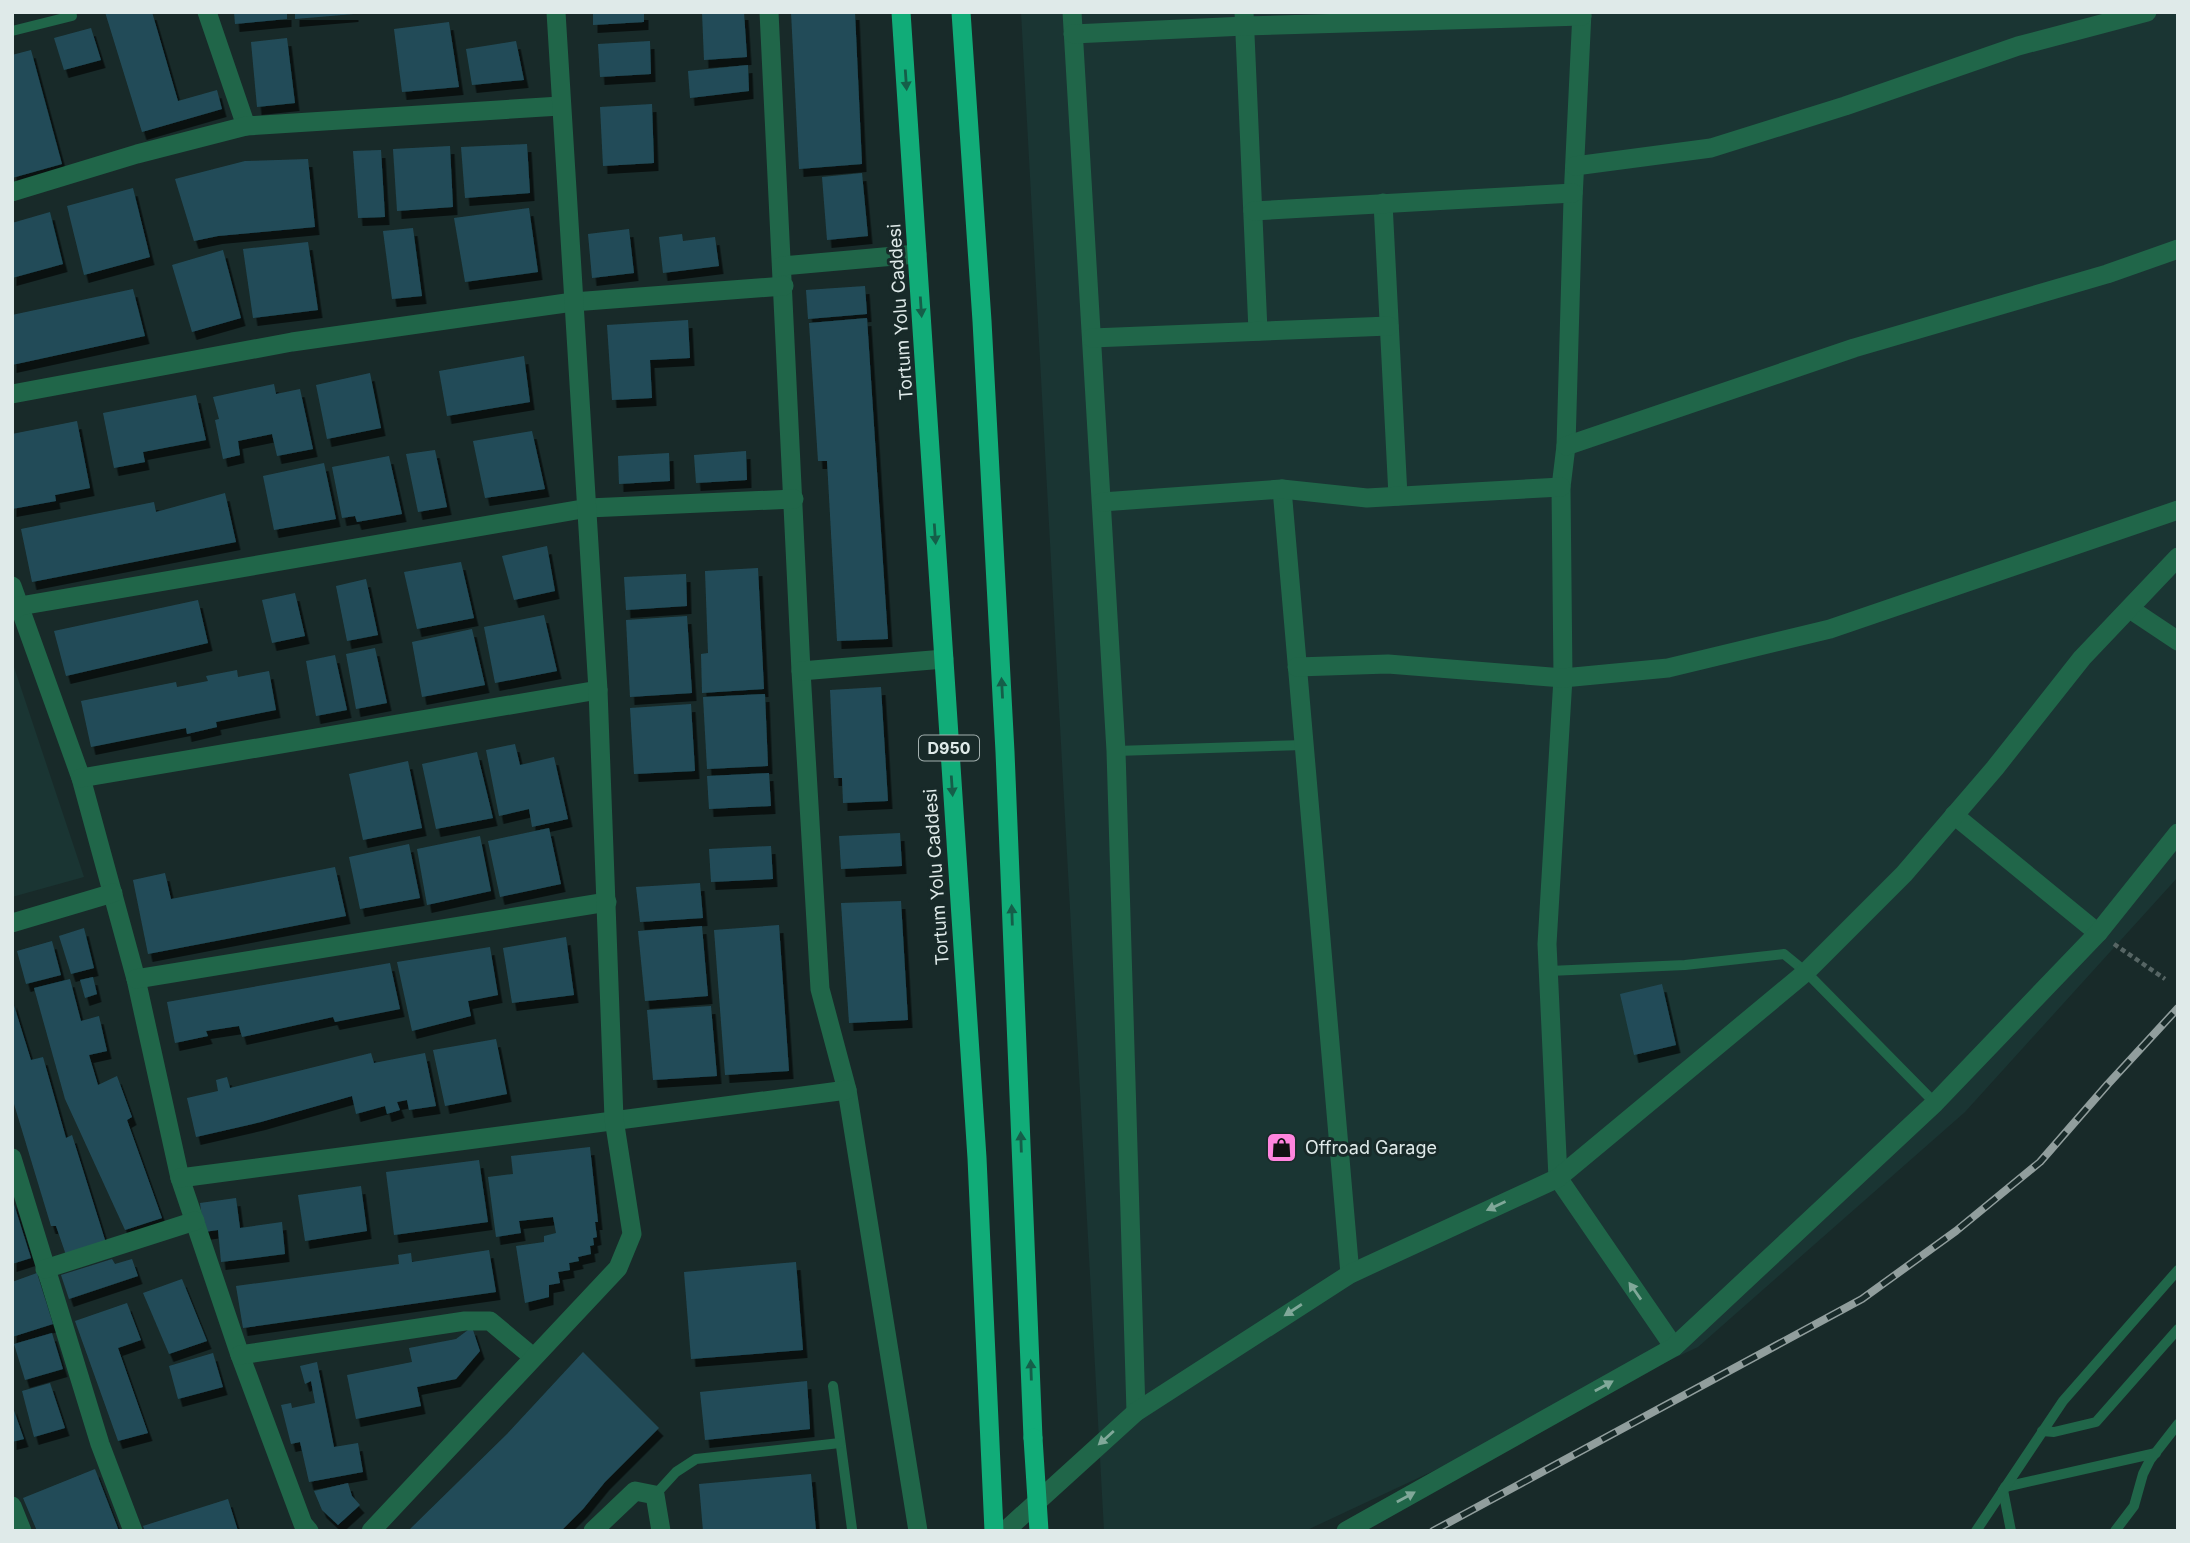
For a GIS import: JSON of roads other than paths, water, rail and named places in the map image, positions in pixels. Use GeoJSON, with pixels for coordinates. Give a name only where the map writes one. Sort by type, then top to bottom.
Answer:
{"type":"FeatureCollection","features":[{"type":"Feature","properties":{"kind":"highway","name":"Tortum Yolu Caddesi"},"geometry":{"type":"LineString","coordinates":[[901,12],[977,1158],[994,1531]]}},
{"type":"Feature","properties":{"kind":"highway","name":"D950"},"geometry":{"type":"LineString","coordinates":[[961,12],[1006,765],[1039,1531]]}},
{"type":"Feature","properties":{"kind":"street"},"geometry":{"type":"LineString","coordinates":[[207,12],[246,126]]}},
{"type":"Feature","properties":{"kind":"street"},"geometry":{"type":"LineString","coordinates":[[372,1531],[618,1268],[632,1234],[614,1119],[598,690],[556,12]]}},
{"type":"Feature","properties":{"kind":"street"},"geometry":{"type":"LineString","coordinates":[[769,12],[801,671],[820,989],[847,1090],[918,1531]]}},
{"type":"Feature","properties":{"kind":"street"},"geometry":{"type":"LineString","coordinates":[[1072,12],[1116,751],[1136,1412]]}},
{"type":"Feature","properties":{"kind":"street"},"geometry":{"type":"LineString","coordinates":[[1575,166],[1711,148],[1845,106],[2018,46],[2147,12]]}},
{"type":"Feature","properties":{"kind":"street"},"geometry":{"type":"LineString","coordinates":[[1073,34],[1245,19],[1582,14],[1573,193],[1566,446],[1561,487],[1563,678],[1548,944],[1558,1178],[1674,1347]]}},
{"type":"Feature","properties":{"kind":"street"},"geometry":{"type":"LineString","coordinates":[[1245,19],[1258,331]]}},
{"type":"Feature","properties":{"kind":"street"},"geometry":{"type":"LineString","coordinates":[[12,192],[136,154],[246,126],[560,106]]}},
{"type":"Feature","properties":{"kind":"street"},"geometry":{"type":"LineString","coordinates":[[1253,211],[1573,193]]}},
{"type":"Feature","properties":{"kind":"street"},"geometry":{"type":"LineString","coordinates":[[1383,203],[1398,496]]}},
{"type":"Feature","properties":{"kind":"street"},"geometry":{"type":"LineString","coordinates":[[1566,446],[1854,348],[2107,274],[2178,249]]}},
{"type":"Feature","properties":{"kind":"street"},"geometry":{"type":"LineString","coordinates":[[782,266],[917,254]]}},
{"type":"Feature","properties":{"kind":"street"},"geometry":{"type":"LineString","coordinates":[[12,394],[292,342],[573,302],[784,286]]}},
{"type":"Feature","properties":{"kind":"street"},"geometry":{"type":"LineString","coordinates":[[1092,338],[1389,326]]}},
{"type":"Feature","properties":{"kind":"street"},"geometry":{"type":"LineString","coordinates":[[1102,502],[1282,489],[1367,498],[1561,487]]}},
{"type":"Feature","properties":{"kind":"street"},"geometry":{"type":"LineString","coordinates":[[1282,489],[1350,1274]]}},
{"type":"Feature","properties":{"kind":"street"},"geometry":{"type":"LineString","coordinates":[[16,609],[588,508],[794,499]]}},
{"type":"Feature","properties":{"kind":"street"},"geometry":{"type":"LineString","coordinates":[[1297,667],[1388,664],[1563,678],[1668,668],[1829,629],[2178,510]]}},
{"type":"Feature","properties":{"kind":"street"},"geometry":{"type":"LineString","coordinates":[[1005,1531],[1136,1412],[1350,1274],[1558,1178],[1806,972],[1904,874],[2082,658],[2178,555]]}},
{"type":"Feature","properties":{"kind":"street"},"geometry":{"type":"LineString","coordinates":[[12,586],[16,609],[81,778],[136,979],[180,1178],[240,1354],[303,1524],[309,1531]]}},
{"type":"Feature","properties":{"kind":"street"},"geometry":{"type":"LineString","coordinates":[[2130,609],[2178,641]]}},
{"type":"Feature","properties":{"kind":"street"},"geometry":{"type":"LineString","coordinates":[[801,671],[943,659]]}},
{"type":"Feature","properties":{"kind":"street"},"geometry":{"type":"LineString","coordinates":[[81,778],[598,690]]}},
{"type":"Feature","properties":{"kind":"street"},"geometry":{"type":"LineString","coordinates":[[1954,816],[2098,933]]}},
{"type":"Feature","properties":{"kind":"street"},"geometry":{"type":"LineString","coordinates":[[1346,1531],[1674,1347],[1935,1103],[2098,933],[2178,833]]}},
{"type":"Feature","properties":{"kind":"street"},"geometry":{"type":"LineString","coordinates":[[12,923],[113,893]]}},
{"type":"Feature","properties":{"kind":"street"},"geometry":{"type":"LineString","coordinates":[[136,979],[607,902]]}},
{"type":"Feature","properties":{"kind":"street"},"geometry":{"type":"LineString","coordinates":[[180,1178],[847,1090]]}},
{"type":"Feature","properties":{"kind":"street"},"geometry":{"type":"LineString","coordinates":[[12,1158],[100,1444],[133,1531]]}},
{"type":"Feature","properties":{"kind":"street"},"geometry":{"type":"LineString","coordinates":[[45,1269],[195,1221]]}},
{"type":"Feature","properties":{"kind":"street"},"geometry":{"type":"LineString","coordinates":[[240,1354],[465,1321],[490,1321],[533,1357]]}},
{"type":"Feature","properties":{"kind":"street"},"geometry":{"type":"LineString","coordinates":[[593,1531],[635,1491],[655,1495],[661,1531]]}},
{"type":"Feature","properties":{"kind":"street"},"geometry":{"type":"LineString","coordinates":[[12,1506],[22,1531]]}},
{"type":"Feature","properties":{"kind":"lane"},"geometry":{"type":"LineString","coordinates":[[12,31],[72,16]]}},
{"type":"Feature","properties":{"kind":"lane"},"geometry":{"type":"LineString","coordinates":[[1116,751],[1304,745]]}},
{"type":"Feature","properties":{"kind":"lane"},"geometry":{"type":"LineString","coordinates":[[1549,971],[1685,965],[1784,954],[1806,972],[1935,1103]]}},
{"type":"Feature","properties":{"kind":"lane"},"geometry":{"type":"LineString","coordinates":[[1976,1531],[2063,1401],[2178,1270]]}},
{"type":"Feature","properties":{"kind":"lane"},"geometry":{"type":"LineString","coordinates":[[2042,1431],[2054,1432],[2096,1422],[2178,1329]]}},
{"type":"Feature","properties":{"kind":"lane"},"geometry":{"type":"LineString","coordinates":[[833,1386],[852,1529]]}},
{"type":"Feature","properties":{"kind":"lane"},"geometry":{"type":"LineString","coordinates":[[2115,1531],[2134,1506],[2143,1474],[2178,1424]]}},
{"type":"Feature","properties":{"kind":"lane"},"geometry":{"type":"LineString","coordinates":[[655,1495],[676,1472],[696,1459],[840,1443]]}},
{"type":"Feature","properties":{"kind":"lane"},"geometry":{"type":"LineString","coordinates":[[2004,1488],[2156,1453]]}},
{"type":"Feature","properties":{"kind":"lane"},"geometry":{"type":"LineString","coordinates":[[2004,1488],[2011,1531]]}},
{"type":"Feature","properties":{"kind":"railway"},"geometry":{"type":"LineString","coordinates":[[1433,1531],[1862,1299],[1956,1231],[2040,1162],[2178,1008]]}},
{"type":"Feature","properties":{"kind":"place","name":"Offroad Garage"},"geometry":{"type":"Point","coordinates":[1282,1147]}}]}
